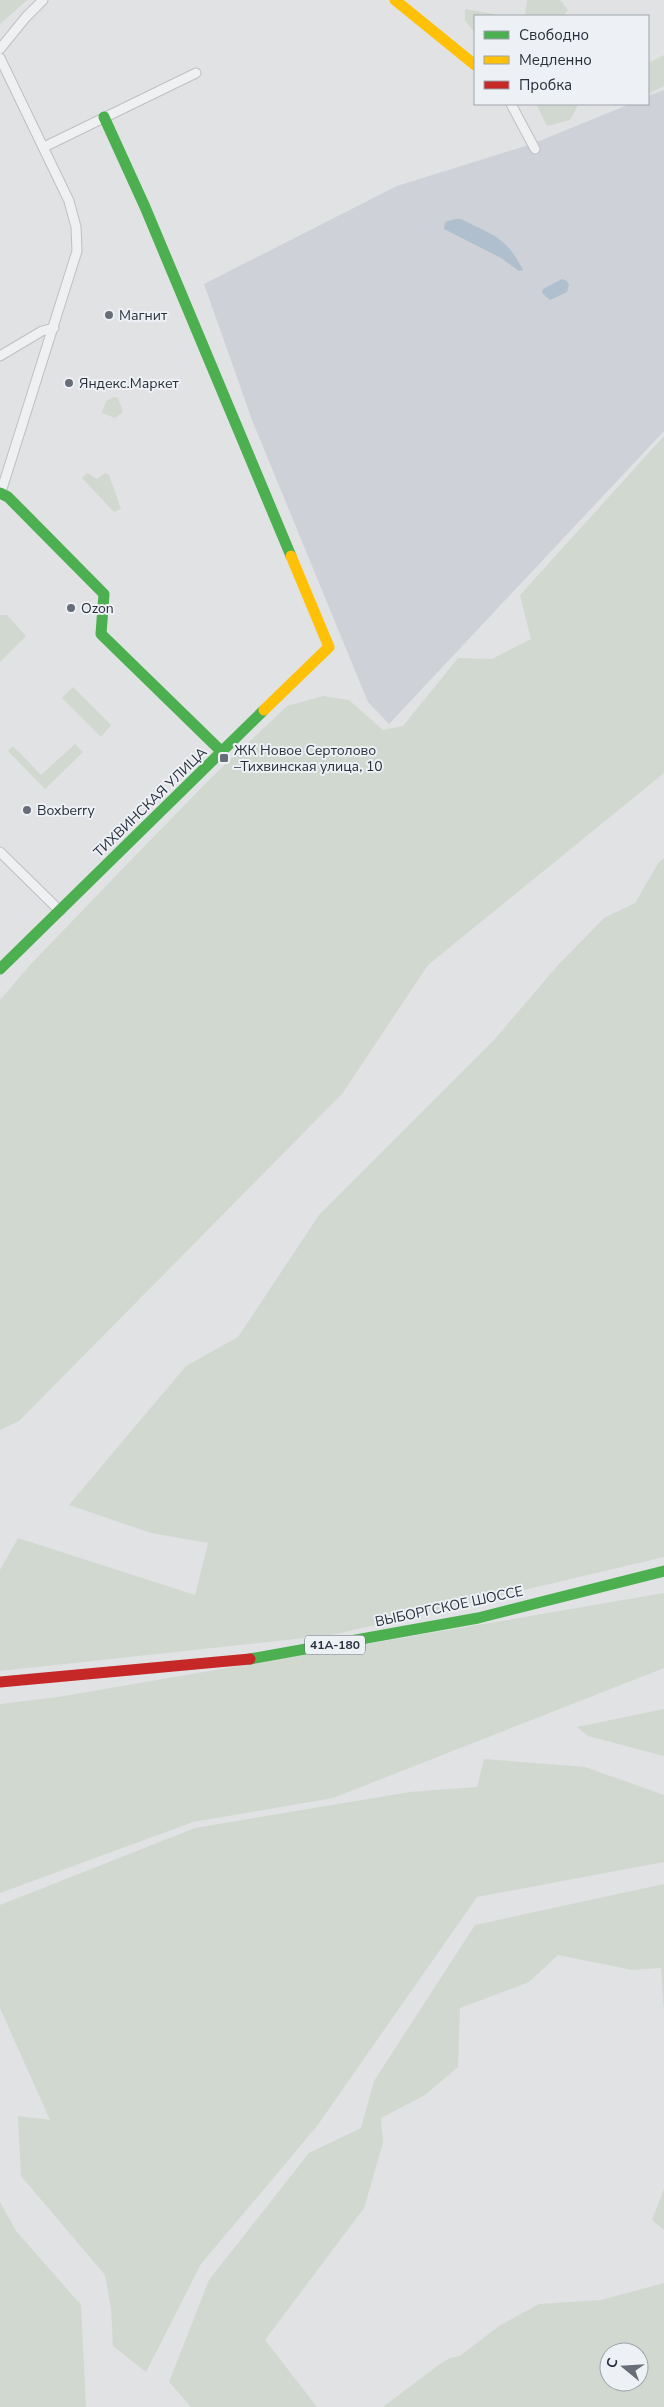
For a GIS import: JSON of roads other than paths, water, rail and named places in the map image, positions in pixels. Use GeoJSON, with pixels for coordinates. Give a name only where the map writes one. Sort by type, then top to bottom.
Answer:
{"type":"FeatureCollection","features":[{"type":"Feature","properties":{"kind":"street"},"geometry":{"type":"LineString","coordinates":[[0,49],[26,17],[43,0]]}},
{"type":"Feature","properties":{"kind":"street"},"geometry":{"type":"LineString","coordinates":[[395,0],[474,64]]}},
{"type":"Feature","properties":{"kind":"street"},"geometry":{"type":"LineString","coordinates":[[0,58],[69,202],[76,228],[77,251],[0,493]]}},
{"type":"Feature","properties":{"kind":"street"},"geometry":{"type":"LineString","coordinates":[[44,147],[196,74]]}},
{"type":"Feature","properties":{"kind":"street"},"geometry":{"type":"LineString","coordinates":[[512,105],[535,149]]}},
{"type":"Feature","properties":{"kind":"street"},"geometry":{"type":"LineString","coordinates":[[104,117],[145,207],[329,647],[222,752]]}},
{"type":"Feature","properties":{"kind":"street"},"geometry":{"type":"LineString","coordinates":[[0,356],[42,331],[54,328]]}},
{"type":"Feature","properties":{"kind":"street","name":"ТИХВИНСКАЯ УЛИЦА"},"geometry":{"type":"LineString","coordinates":[[0,493],[104,594],[101,634],[222,752],[0,969]]}},
{"type":"Feature","properties":{"kind":"street"},"geometry":{"type":"LineString","coordinates":[[0,852],[60,910]]}},
{"type":"Feature","properties":{"kind":"street","name":"ВЫБОРГСКОЕ ШОССЕ"},"geometry":{"type":"LineString","coordinates":[[0,1682],[250,1659],[478,1618],[664,1572]]}},
{"type":"Feature","properties":{"kind":"water"},"geometry":{"type":"Polygon","coordinates":[[[461,219],[490,233],[504,243],[523,270],[519,271],[501,258],[444,229],[445,222],[461,219]]]}},
{"type":"Feature","properties":{"kind":"water"},"geometry":{"type":"Polygon","coordinates":[[[562,279],[567,281],[569,285],[567,292],[550,300],[542,293],[543,289],[562,279]]]}},
{"type":"Feature","properties":{"kind":"place","name":"Магнит"},"geometry":{"type":"Point","coordinates":[109,315]}},
{"type":"Feature","properties":{"kind":"place","name":"Яндекс.Маркет"},"geometry":{"type":"Point","coordinates":[69,383]}},
{"type":"Feature","properties":{"kind":"place","name":"Ozon"},"geometry":{"type":"Point","coordinates":[71,608]}},
{"type":"Feature","properties":{"kind":"place","name":"ЖК Новое Сертолово –Тихвинская улица, 10"},"geometry":{"type":"Point","coordinates":[224,758]}},
{"type":"Feature","properties":{"kind":"place","name":"Boxberry"},"geometry":{"type":"Point","coordinates":[27,810]}}]}
